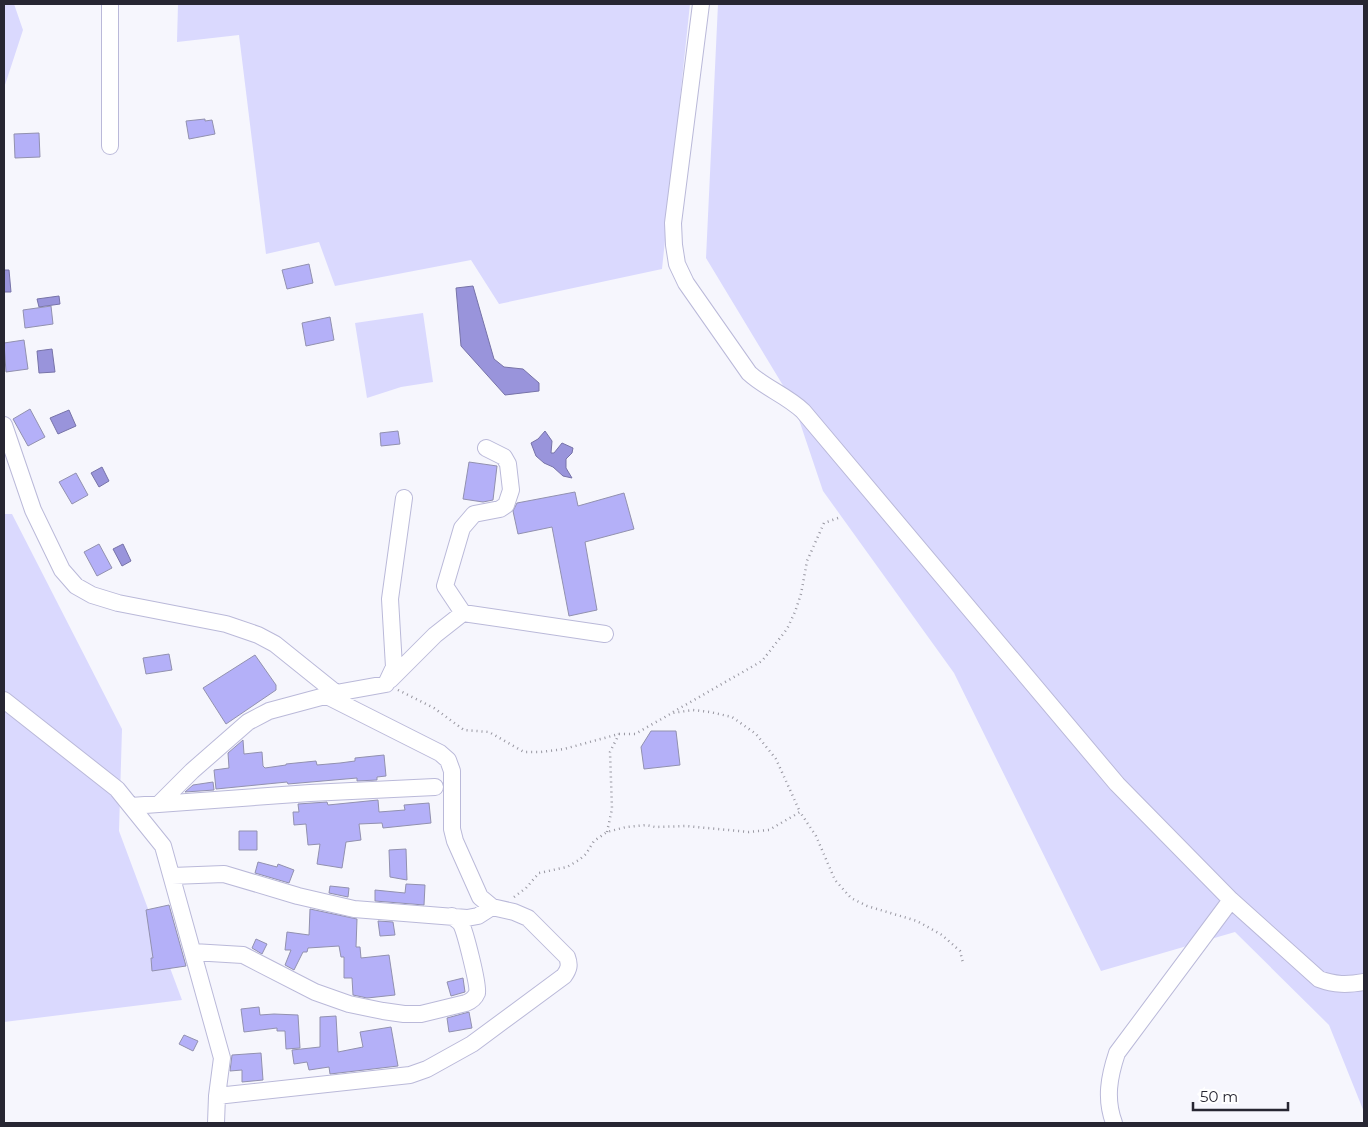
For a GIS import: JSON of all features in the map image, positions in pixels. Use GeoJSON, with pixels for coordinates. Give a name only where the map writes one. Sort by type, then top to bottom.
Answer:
{"type":"FeatureCollection","features":[{"type":"Feature","properties":{"kind":"street"},"geometry":{"type":"LineString","coordinates":[[110,4],[110,146]]}},
{"type":"Feature","properties":{"kind":"street"},"geometry":{"type":"LineString","coordinates":[[701,4],[673,223],[677,264],[686,282],[749,373],[758,382],[790,400],[803,411],[1117,784],[1231,900],[1319,979],[1333,984],[1347,985],[1364,982]]}},
{"type":"Feature","properties":{"kind":"street"},"geometry":{"type":"LineString","coordinates":[[4,425],[33,510],[62,570],[76,586],[92,595],[118,603],[226,624],[258,635],[275,644],[332,694],[440,753],[448,760],[452,771],[451,817],[455,841],[480,897],[492,907],[514,912],[528,918],[567,957],[569,963],[568,970],[564,976],[472,1044],[427,1069],[410,1075],[217,1096]]}},
{"type":"Feature","properties":{"kind":"street"},"geometry":{"type":"LineString","coordinates":[[463,613],[445,586],[462,528],[474,514],[500,509],[506,505],[511,490],[508,464],[504,457],[486,448]]}},
{"type":"Feature","properties":{"kind":"street"},"geometry":{"type":"LineString","coordinates":[[386,684],[394,668],[390,598],[404,498]]}},
{"type":"Feature","properties":{"kind":"street"},"geometry":{"type":"LineString","coordinates":[[159,804],[192,771],[248,722],[269,711],[332,694],[386,684],[435,635],[463,613],[605,634]]}},
{"type":"Feature","properties":{"kind":"street"},"geometry":{"type":"LineString","coordinates":[[4,700],[117,789],[163,846],[222,1058],[216,1123]]}},
{"type":"Feature","properties":{"kind":"street"},"geometry":{"type":"LineString","coordinates":[[131,806],[310,793],[434,787]]}},
{"type":"Feature","properties":{"kind":"street"},"geometry":{"type":"LineString","coordinates":[[172,876],[224,874],[298,896],[354,909],[473,918],[492,907]]}},
{"type":"Feature","properties":{"kind":"street"},"geometry":{"type":"LineString","coordinates":[[1114,1123],[1110,1114],[1108,1094],[1110,1073],[1117,1053],[1231,900]]}},
{"type":"Feature","properties":{"kind":"street"},"geometry":{"type":"LineString","coordinates":[[193,952],[242,955],[315,992],[350,1004],[404,1014],[421,1014],[466,1004],[473,1000],[477,994],[477,984],[465,936],[461,924],[452,916]]}},
{"type":"Feature","properties":{"kind":"path"},"geometry":{"type":"LineString","coordinates":[[386,684],[434,708],[464,730],[489,732],[524,752],[564,750],[619,734],[635,734],[762,662],[787,629],[795,612],[801,594],[807,561],[824,523],[842,517]]}},
{"type":"Feature","properties":{"kind":"path"},"geometry":{"type":"LineString","coordinates":[[672,713],[693,710],[732,717],[756,734],[776,759],[800,812],[816,836],[835,880],[851,898],[867,906],[917,921],[942,935],[960,951],[963,963]]}},
{"type":"Feature","properties":{"kind":"path"},"geometry":{"type":"LineString","coordinates":[[607,832],[612,808],[610,752],[619,734]]}},
{"type":"Feature","properties":{"kind":"path"},"geometry":{"type":"LineString","coordinates":[[492,907],[514,897],[526,888],[539,873],[566,866],[579,860],[586,854],[594,841],[607,832],[626,827],[646,825],[655,827],[686,826],[749,832],[769,830],[800,812]]}},
{"type":"Feature","properties":{"kind":"shaded area"},"geometry":{"type":"Polygon","coordinates":[[[4,4],[14,4],[23,30],[4,88],[4,4]]]}},
{"type":"Feature","properties":{"kind":"shaded area"},"geometry":{"type":"Polygon","coordinates":[[[178,4],[690,4],[662,269],[499,304],[471,260],[335,286],[319,242],[266,254],[239,35],[177,42],[178,4]]]}},
{"type":"Feature","properties":{"kind":"shaded area"},"geometry":{"type":"Polygon","coordinates":[[[718,4],[1364,4],[1364,1112],[1329,1025],[1235,932],[1101,971],[954,673],[823,491],[793,402],[706,258],[718,4]]]}},
{"type":"Feature","properties":{"kind":"shaded area"},"geometry":{"type":"Polygon","coordinates":[[[4,270],[9,270],[11,292],[4,292],[4,270]]]}},
{"type":"Feature","properties":{"kind":"shaded area"},"geometry":{"type":"Polygon","coordinates":[[[473,286],[494,359],[504,367],[523,369],[539,383],[539,391],[505,395],[461,346],[456,288],[473,286]]]}},
{"type":"Feature","properties":{"kind":"shaded area"},"geometry":{"type":"Polygon","coordinates":[[[59,296],[60,304],[39,307],[37,299],[59,296]]]}},
{"type":"Feature","properties":{"kind":"shaded area"},"geometry":{"type":"Polygon","coordinates":[[[423,313],[433,382],[401,387],[367,398],[355,323],[423,313]]]}},
{"type":"Feature","properties":{"kind":"shaded area"},"geometry":{"type":"Polygon","coordinates":[[[52,349],[55,372],[39,373],[37,351],[52,349]]]}},
{"type":"Feature","properties":{"kind":"shaded area"},"geometry":{"type":"Polygon","coordinates":[[[69,410],[76,426],[58,434],[50,418],[69,410]]]}},
{"type":"Feature","properties":{"kind":"shaded area"},"geometry":{"type":"Polygon","coordinates":[[[545,431],[552,441],[551,453],[554,453],[562,443],[573,448],[572,453],[566,459],[566,468],[572,478],[563,476],[536,456],[531,443],[538,439],[545,431]]]}},
{"type":"Feature","properties":{"kind":"shaded area"},"geometry":{"type":"Polygon","coordinates":[[[102,467],[109,481],[99,487],[91,473],[102,467]]]}},
{"type":"Feature","properties":{"kind":"shaded area"},"geometry":{"type":"Polygon","coordinates":[[[4,514],[12,514],[122,729],[119,831],[182,1000],[4,1022],[4,514]]]}},
{"type":"Feature","properties":{"kind":"shaded area"},"geometry":{"type":"Polygon","coordinates":[[[123,544],[131,561],[122,566],[113,549],[123,544]]]}},
{"type":"Feature","properties":{"kind":"building"},"geometry":{"type":"Polygon","coordinates":[[[205,119],[205,121],[212,120],[215,134],[189,139],[186,121],[205,119]]]}},
{"type":"Feature","properties":{"kind":"building"},"geometry":{"type":"Polygon","coordinates":[[[39,133],[40,157],[15,158],[14,134],[39,133]]]}},
{"type":"Feature","properties":{"kind":"building"},"geometry":{"type":"Polygon","coordinates":[[[309,264],[313,283],[287,289],[282,270],[309,264]]]}},
{"type":"Feature","properties":{"kind":"building"},"geometry":{"type":"Polygon","coordinates":[[[51,306],[53,324],[25,328],[23,310],[51,306]]]}},
{"type":"Feature","properties":{"kind":"building"},"geometry":{"type":"Polygon","coordinates":[[[330,317],[334,340],[306,346],[302,323],[330,317]]]}},
{"type":"Feature","properties":{"kind":"building"},"geometry":{"type":"Polygon","coordinates":[[[24,340],[28,369],[6,372],[4,343],[24,340]]]}},
{"type":"Feature","properties":{"kind":"building"},"geometry":{"type":"Polygon","coordinates":[[[30,409],[45,437],[28,446],[13,419],[30,409]]]}},
{"type":"Feature","properties":{"kind":"building"},"geometry":{"type":"Polygon","coordinates":[[[398,431],[400,444],[381,446],[380,433],[398,431]]]}},
{"type":"Feature","properties":{"kind":"building"},"geometry":{"type":"Polygon","coordinates":[[[469,462],[497,466],[493,500],[483,502],[463,499],[469,462]]]}},
{"type":"Feature","properties":{"kind":"building"},"geometry":{"type":"Polygon","coordinates":[[[76,473],[88,495],[72,504],[59,482],[76,473]]]}},
{"type":"Feature","properties":{"kind":"building"},"geometry":{"type":"Polygon","coordinates":[[[575,492],[578,506],[624,493],[634,529],[585,542],[597,610],[569,616],[552,527],[518,534],[513,511],[517,503],[575,492]]]}},
{"type":"Feature","properties":{"kind":"building"},"geometry":{"type":"Polygon","coordinates":[[[99,544],[112,568],[97,576],[84,552],[99,544]]]}},
{"type":"Feature","properties":{"kind":"building"},"geometry":{"type":"Polygon","coordinates":[[[169,654],[172,670],[146,674],[143,658],[169,654]]]}},
{"type":"Feature","properties":{"kind":"building"},"geometry":{"type":"Polygon","coordinates":[[[255,655],[276,685],[276,690],[226,724],[203,688],[255,655]]]}},
{"type":"Feature","properties":{"kind":"building"},"geometry":{"type":"Polygon","coordinates":[[[651,731],[676,731],[680,765],[644,769],[641,747],[651,731]]]}},
{"type":"Feature","properties":{"kind":"building"},"geometry":{"type":"Polygon","coordinates":[[[243,740],[244,754],[262,752],[263,766],[265,768],[316,761],[317,765],[340,763],[355,761],[355,758],[384,755],[386,776],[377,777],[377,780],[357,781],[357,778],[216,789],[214,770],[229,768],[228,753],[243,740]]]}},
{"type":"Feature","properties":{"kind":"building"},"geometry":{"type":"Polygon","coordinates":[[[213,782],[214,790],[185,792],[193,785],[213,782]]]}},
{"type":"Feature","properties":{"kind":"building"},"geometry":{"type":"Polygon","coordinates":[[[378,800],[379,812],[405,810],[404,805],[429,803],[431,823],[383,828],[382,823],[359,824],[361,840],[346,842],[342,868],[317,864],[320,844],[308,845],[306,824],[294,825],[293,812],[299,812],[298,804],[327,802],[328,805],[378,800]]]}},
{"type":"Feature","properties":{"kind":"building"},"geometry":{"type":"Polygon","coordinates":[[[239,831],[257,831],[257,850],[239,850],[239,831]]]}},
{"type":"Feature","properties":{"kind":"building"},"geometry":{"type":"Polygon","coordinates":[[[406,849],[407,880],[390,877],[389,850],[406,849]]]}},
{"type":"Feature","properties":{"kind":"building"},"geometry":{"type":"Polygon","coordinates":[[[258,862],[277,867],[278,864],[294,870],[289,883],[255,873],[258,862]]]}},
{"type":"Feature","properties":{"kind":"building"},"geometry":{"type":"Polygon","coordinates":[[[406,884],[425,885],[424,905],[375,901],[375,890],[405,893],[406,884]]]}},
{"type":"Feature","properties":{"kind":"building"},"geometry":{"type":"Polygon","coordinates":[[[330,886],[349,888],[348,897],[329,893],[330,886]]]}},
{"type":"Feature","properties":{"kind":"building"},"geometry":{"type":"Polygon","coordinates":[[[169,905],[186,966],[152,971],[151,958],[153,958],[146,910],[169,905]]]}},
{"type":"Feature","properties":{"kind":"building"},"geometry":{"type":"Polygon","coordinates":[[[310,909],[357,919],[356,947],[360,947],[361,958],[389,955],[395,995],[367,998],[353,995],[352,978],[344,978],[344,957],[341,957],[339,946],[308,948],[307,952],[303,952],[294,970],[285,965],[291,950],[285,950],[287,932],[309,935],[310,909]]]}},
{"type":"Feature","properties":{"kind":"building"},"geometry":{"type":"Polygon","coordinates":[[[378,921],[393,922],[395,935],[380,936],[378,921]]]}},
{"type":"Feature","properties":{"kind":"building"},"geometry":{"type":"Polygon","coordinates":[[[256,939],[267,944],[262,954],[252,948],[256,939]]]}},
{"type":"Feature","properties":{"kind":"building"},"geometry":{"type":"Polygon","coordinates":[[[463,978],[465,992],[451,996],[447,982],[463,978]]]}},
{"type":"Feature","properties":{"kind":"building"},"geometry":{"type":"Polygon","coordinates":[[[259,1007],[260,1015],[298,1015],[300,1048],[286,1049],[285,1031],[277,1031],[277,1028],[244,1032],[241,1009],[259,1007]]]}},
{"type":"Feature","properties":{"kind":"building"},"geometry":{"type":"Polygon","coordinates":[[[469,1012],[472,1028],[449,1032],[447,1018],[469,1012]]]}},
{"type":"Feature","properties":{"kind":"building"},"geometry":{"type":"Polygon","coordinates":[[[336,1016],[338,1052],[363,1047],[360,1032],[391,1027],[398,1066],[330,1074],[329,1067],[309,1070],[307,1062],[294,1064],[292,1050],[320,1047],[320,1017],[336,1016]]]}},
{"type":"Feature","properties":{"kind":"building"},"geometry":{"type":"Polygon","coordinates":[[[184,1035],[198,1041],[193,1051],[179,1044],[184,1035]]]}},
{"type":"Feature","properties":{"kind":"building"},"geometry":{"type":"Polygon","coordinates":[[[261,1053],[263,1080],[242,1082],[242,1070],[230,1071],[232,1055],[261,1053]]]}}]}
